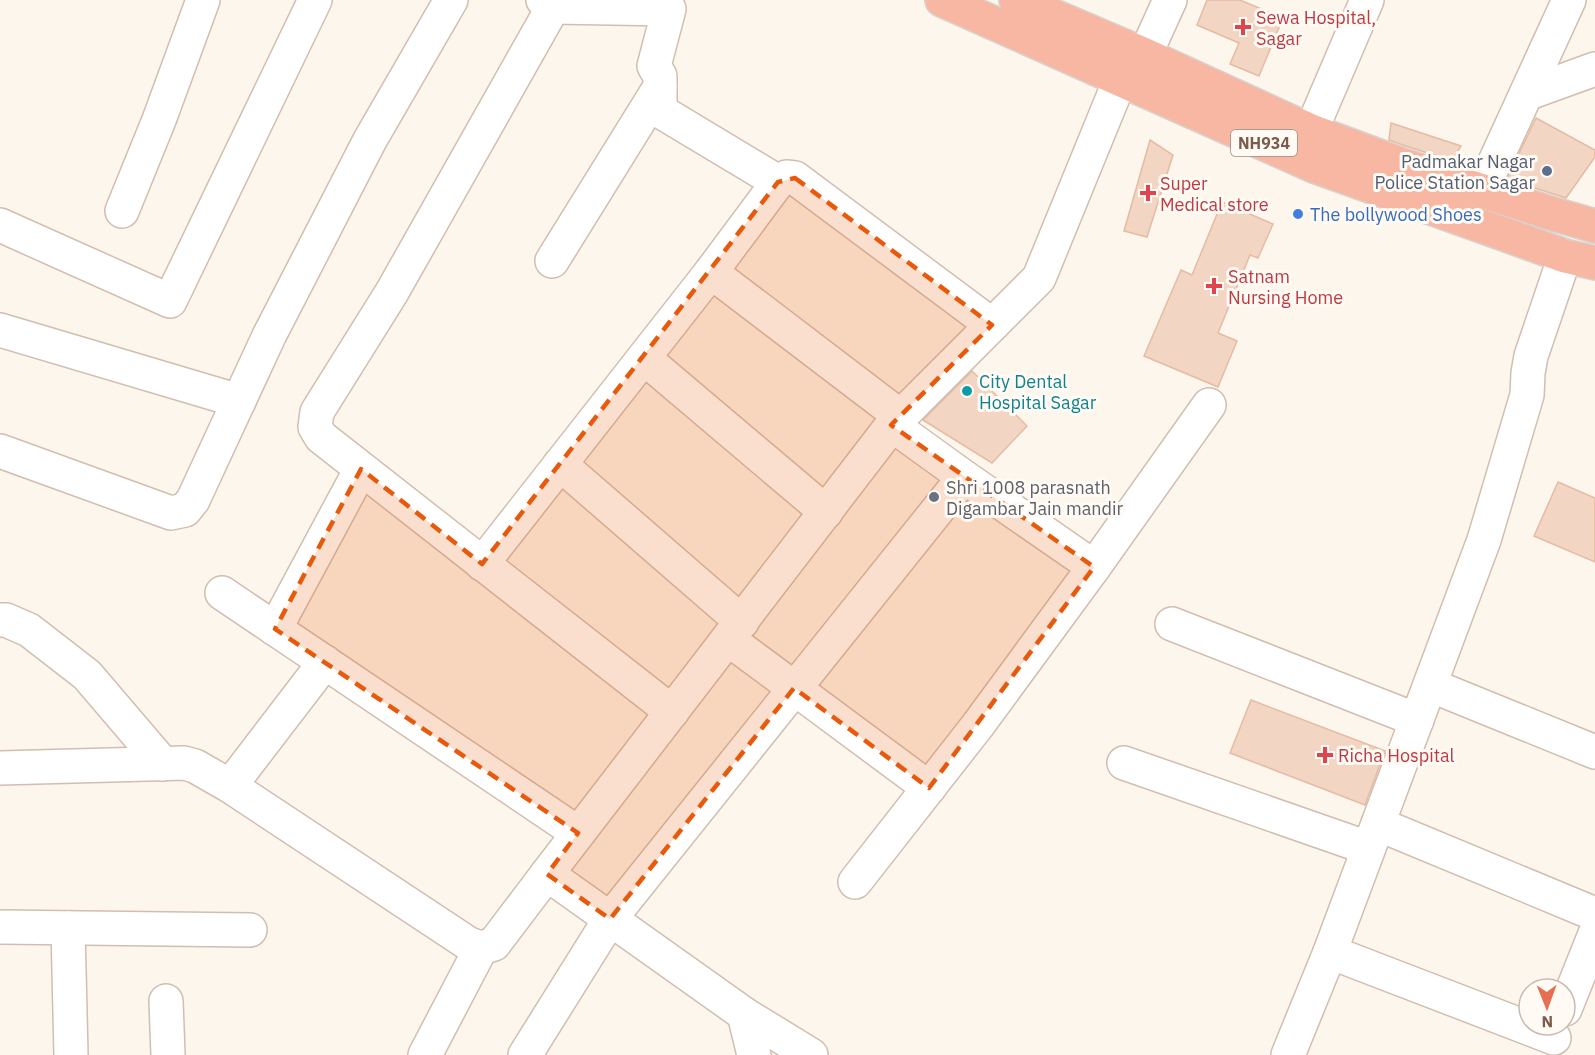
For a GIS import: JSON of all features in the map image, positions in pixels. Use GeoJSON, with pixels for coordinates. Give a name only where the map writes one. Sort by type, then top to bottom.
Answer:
{"type":"FeatureCollection","features":[{"type":"Feature","properties":{"kind":"highway","name":"NH934"},"geometry":{"type":"LineString","coordinates":[[942,0],[1314,166],[1580,259]]}},
{"type":"Feature","properties":{"kind":"highway","name":"NH934"},"geometry":{"type":"LineString","coordinates":[[1016,0],[1146,55],[1311,131],[1400,164],[1595,226]]}},
{"type":"Feature","properties":{"kind":"street"},"geometry":{"type":"LineString","coordinates":[[122,211],[159,120],[203,0]]}},
{"type":"Feature","properties":{"kind":"street"},"geometry":{"type":"LineString","coordinates":[[0,225],[170,301],[315,0]]}},
{"type":"Feature","properties":{"kind":"street"},"geometry":{"type":"LineString","coordinates":[[0,451],[171,513],[185,510],[194,500],[269,336],[370,140],[451,0]]}},
{"type":"Feature","properties":{"kind":"street"},"geometry":{"type":"LineString","coordinates":[[0,768],[184,763],[195,766],[230,786],[469,944],[481,948],[494,944],[896,421],[1039,278],[1120,80],[1146,55],[1170,0]]}},
{"type":"Feature","properties":{"kind":"street"},"geometry":{"type":"LineString","coordinates":[[1311,131],[1367,0]]}},
{"type":"Feature","properties":{"kind":"street"},"geometry":{"type":"LineString","coordinates":[[1482,190],[1569,0]]}},
{"type":"Feature","properties":{"kind":"street"},"geometry":{"type":"LineString","coordinates":[[672,712],[321,438],[315,427],[317,412],[392,292],[548,3],[670,4],[654,66],[660,76],[660,111],[778,182]]}},
{"type":"Feature","properties":{"kind":"street"},"geometry":{"type":"LineString","coordinates":[[1526,94],[1595,69]]}},
{"type":"Feature","properties":{"kind":"street"},"geometry":{"type":"LineString","coordinates":[[552,261],[660,87]]}},
{"type":"Feature","properties":{"kind":"street"},"geometry":{"type":"LineString","coordinates":[[482,564],[711,272],[778,182],[786,177],[795,178],[992,325]]}},
{"type":"Feature","properties":{"kind":"street"},"geometry":{"type":"LineString","coordinates":[[1288,1055],[1330,952],[1484,540],[1527,395],[1531,356],[1580,259]]}},
{"type":"Feature","properties":{"kind":"street"},"geometry":{"type":"LineString","coordinates":[[711,272],[964,477],[1094,567]]}},
{"type":"Feature","properties":{"kind":"street"},"geometry":{"type":"LineString","coordinates":[[0,330],[239,401]]}},
{"type":"Feature","properties":{"kind":"street"},"geometry":{"type":"LineString","coordinates":[[644,358],[826,512]]}},
{"type":"Feature","properties":{"kind":"street"},"geometry":{"type":"LineString","coordinates":[[855,882],[985,716],[1209,405]]}},
{"type":"Feature","properties":{"kind":"street"},"geometry":{"type":"LineString","coordinates":[[560,464],[794,688],[929,788]]}},
{"type":"Feature","properties":{"kind":"street"},"geometry":{"type":"LineString","coordinates":[[275,629],[361,469]]}},
{"type":"Feature","properties":{"kind":"street"},"geometry":{"type":"LineString","coordinates":[[525,1055],[610,919],[964,477]]}},
{"type":"Feature","properties":{"kind":"street"},"geometry":{"type":"LineString","coordinates":[[222,593],[578,833]]}},
{"type":"Feature","properties":{"kind":"street"},"geometry":{"type":"LineString","coordinates":[[0,620],[6,620],[29,630],[87,675],[163,764]]}},
{"type":"Feature","properties":{"kind":"street"},"geometry":{"type":"LineString","coordinates":[[1172,624],[1417,720]]}},
{"type":"Feature","properties":{"kind":"street"},"geometry":{"type":"LineString","coordinates":[[230,786],[325,662]]}},
{"type":"Feature","properties":{"kind":"street"},"geometry":{"type":"LineString","coordinates":[[1430,685],[1595,752]]}},
{"type":"Feature","properties":{"kind":"street"},"geometry":{"type":"LineString","coordinates":[[1124,763],[1373,836],[1595,914]]}},
{"type":"Feature","properties":{"kind":"street"},"geometry":{"type":"LineString","coordinates":[[547,874],[744,1014],[811,1055]]}},
{"type":"Feature","properties":{"kind":"street"},"geometry":{"type":"LineString","coordinates":[[0,927],[250,930]]}},
{"type":"Feature","properties":{"kind":"street"},"geometry":{"type":"LineString","coordinates":[[68,928],[71,1055]]}},
{"type":"Feature","properties":{"kind":"street"},"geometry":{"type":"LineString","coordinates":[[1577,979],[1595,934]]}},
{"type":"Feature","properties":{"kind":"street"},"geometry":{"type":"LineString","coordinates":[[425,1055],[481,948]]}},
{"type":"Feature","properties":{"kind":"street"},"geometry":{"type":"LineString","coordinates":[[1330,952],[1517,1018]]}},
{"type":"Feature","properties":{"kind":"street"},"geometry":{"type":"LineString","coordinates":[[166,1001],[168,1055]]}},
{"type":"Feature","properties":{"kind":"street"},"geometry":{"type":"LineString","coordinates":[[744,1014],[754,1055]]}},
{"type":"Feature","properties":{"kind":"highlighted area"},"geometry":{"type":"Polygon","coordinates":[[[795,178],[992,325],[891,425],[1094,567],[929,788],[794,688],[610,919],[547,874],[578,833],[275,629],[361,469],[482,564],[778,182],[795,178]]]}},
{"type":"Feature","properties":{"kind":"building"},"geometry":{"type":"Polygon","coordinates":[[[1207,0],[1240,0],[1283,18],[1259,76],[1230,64],[1239,43],[1197,25],[1207,0]]]}},
{"type":"Feature","properties":{"kind":"building","name":"Padmakar Nagar Police Station Sagar"},"geometry":{"type":"Polygon","coordinates":[[[1536,118],[1595,150],[1595,157],[1566,198],[1507,179],[1536,118]]]}},
{"type":"Feature","properties":{"kind":"building"},"geometry":{"type":"Polygon","coordinates":[[[1391,123],[1461,146],[1452,161],[1406,146],[1389,140],[1391,123]]]}},
{"type":"Feature","properties":{"kind":"building","name":"Super Medical store"},"geometry":{"type":"Polygon","coordinates":[[[1150,140],[1173,155],[1147,237],[1124,231],[1150,140]]]}},
{"type":"Feature","properties":{"kind":"building"},"geometry":{"type":"Polygon","coordinates":[[[1222,202],[1273,224],[1258,258],[1250,255],[1218,333],[1237,341],[1218,387],[1144,356],[1181,270],[1192,275],[1222,202]]]}},
{"type":"Feature","properties":{"kind":"building","name":"City Dental Hospital Sagar"},"geometry":{"type":"Polygon","coordinates":[[[972,371],[1027,426],[992,463],[923,420],[972,371]]]}},
{"type":"Feature","properties":{"kind":"building"},"geometry":{"type":"Polygon","coordinates":[[[1558,482],[1595,498],[1595,562],[1534,536],[1558,482]]]}},
{"type":"Feature","properties":{"kind":"building"},"geometry":{"type":"Polygon","coordinates":[[[1251,700],[1385,751],[1365,805],[1230,753],[1251,700]]]}},
{"type":"Feature","properties":{"kind":"place","name":"Sewa Hospital, Sagar"},"geometry":{"type":"Point","coordinates":[1243,27]}},
{"type":"Feature","properties":{"kind":"place","name":"Padmakar Nagar Police Station Sagar"},"geometry":{"type":"Point","coordinates":[1547,171]}},
{"type":"Feature","properties":{"kind":"place","name":"Super Medical store"},"geometry":{"type":"Point","coordinates":[1148,193]}},
{"type":"Feature","properties":{"kind":"place","name":"The bollywood Shoes"},"geometry":{"type":"Point","coordinates":[1298,214]}},
{"type":"Feature","properties":{"kind":"place","name":"Satnam Nursing Home"},"geometry":{"type":"Point","coordinates":[1214,286]}},
{"type":"Feature","properties":{"kind":"place","name":"City Dental Hospital Sagar"},"geometry":{"type":"Point","coordinates":[967,391]}},
{"type":"Feature","properties":{"kind":"place","name":"Shri 1008 parasnath Digambar Jain mandir"},"geometry":{"type":"Point","coordinates":[934,497]}},
{"type":"Feature","properties":{"kind":"place","name":"Richa Hospital"},"geometry":{"type":"Point","coordinates":[1325,755]}}]}
